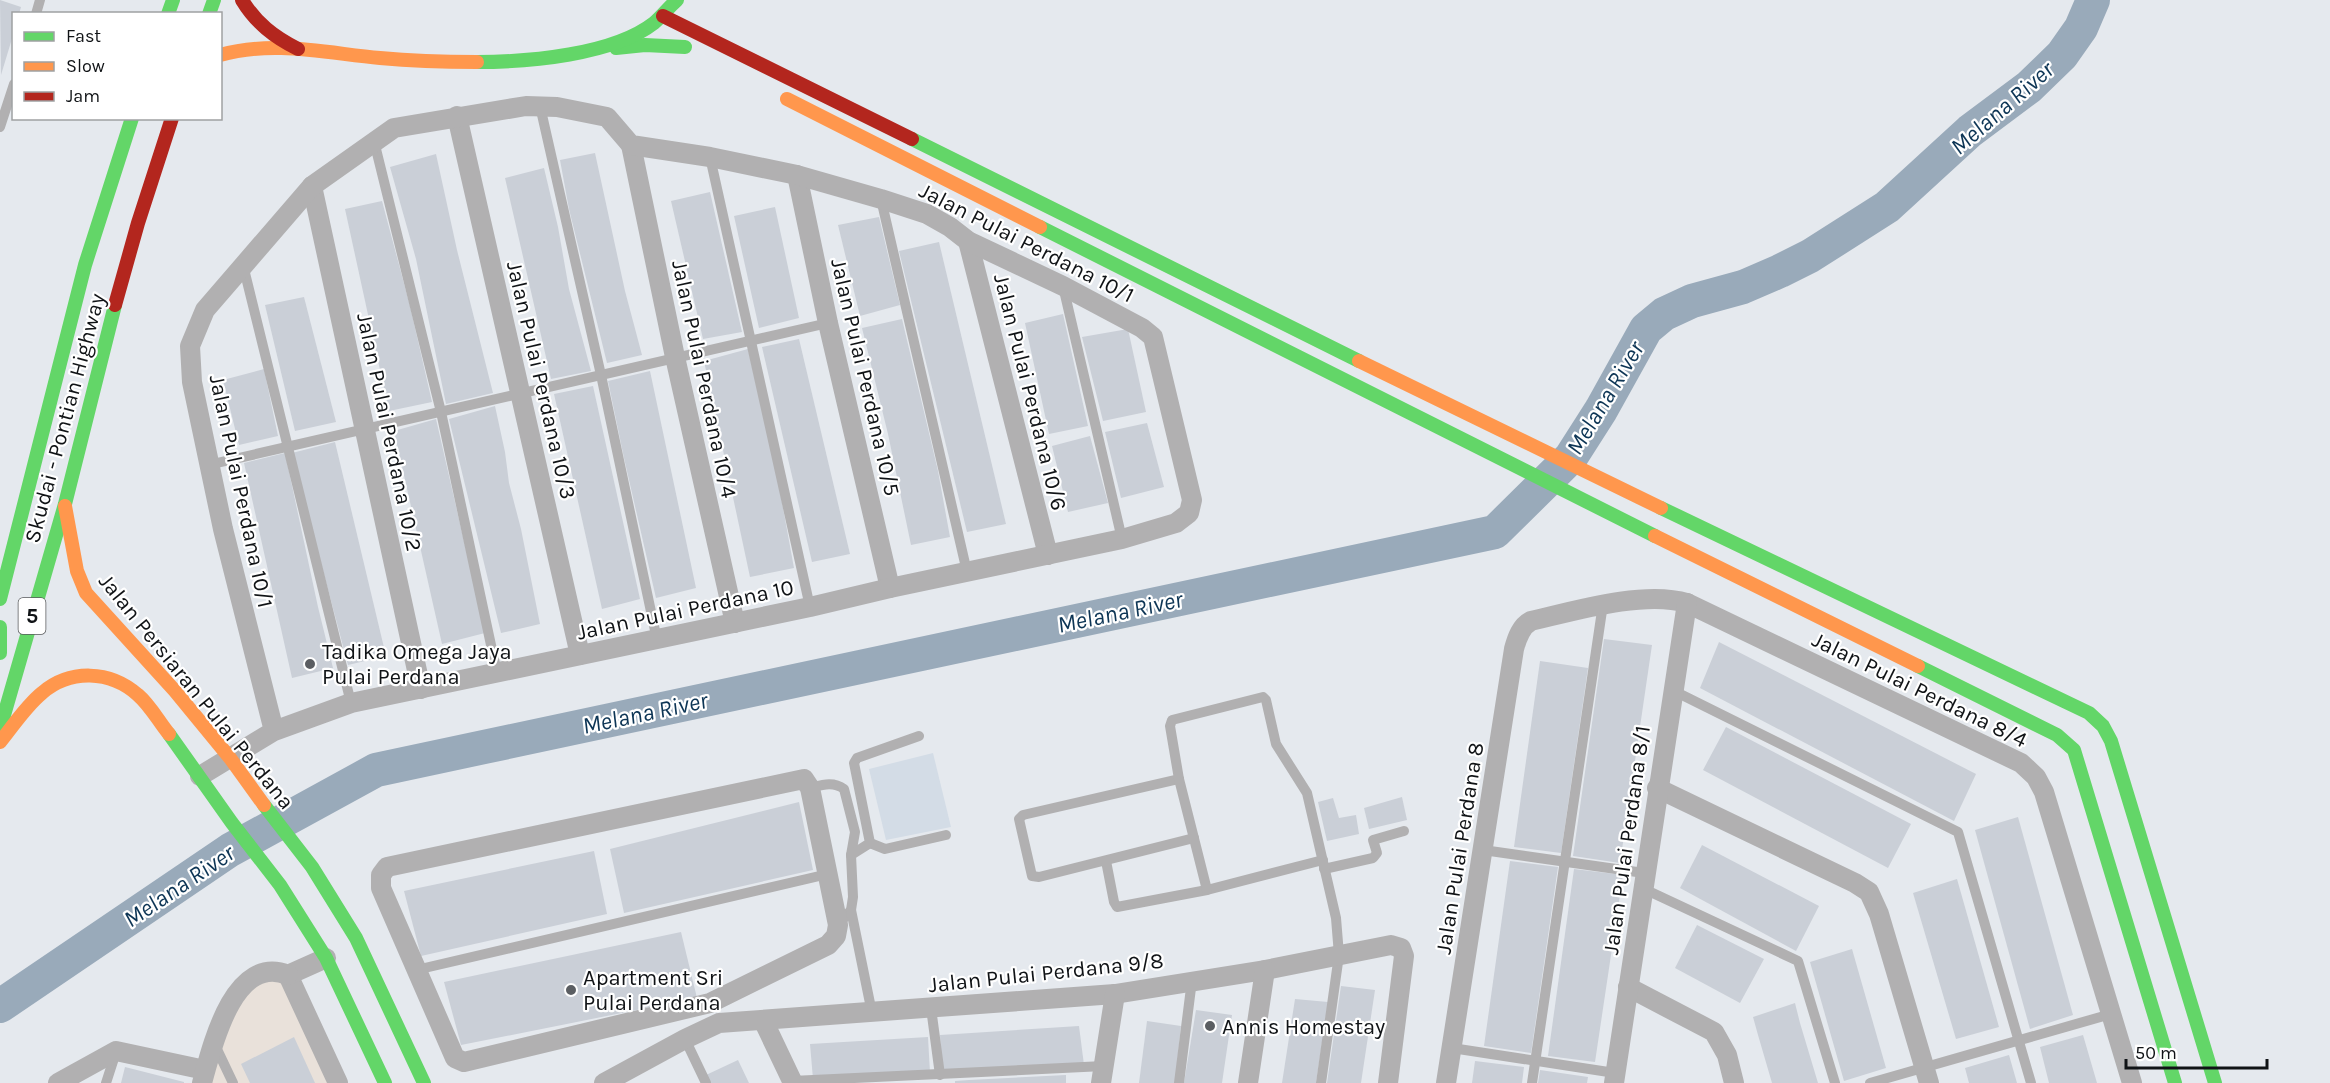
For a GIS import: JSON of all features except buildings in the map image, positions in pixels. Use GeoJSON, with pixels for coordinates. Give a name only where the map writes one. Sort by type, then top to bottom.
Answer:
{"type":"FeatureCollection","features":[{"type":"Feature","properties":{"kind":"main road"},"geometry":{"type":"LineString","coordinates":[[242,0],[251,17],[276,38],[298,49]]}},
{"type":"Feature","properties":{"kind":"main road"},"geometry":{"type":"LineString","coordinates":[[590,51],[632,36],[663,16],[677,0]]}},
{"type":"Feature","properties":{"kind":"main road"},"geometry":{"type":"LineString","coordinates":[[663,16],[1584,472],[2089,713],[2105,727],[2111,741],[2215,1083]]}},
{"type":"Feature","properties":{"kind":"main road"},"geometry":{"type":"LineString","coordinates":[[699,18],[710,38]]}},
{"type":"Feature","properties":{"kind":"main road"},"geometry":{"type":"LineString","coordinates":[[222,55],[252,49],[298,49],[419,62],[494,62],[631,45],[690,50],[646,27]]}},
{"type":"Feature","properties":{"kind":"main road"},"geometry":{"type":"LineString","coordinates":[[770,90],[1563,491],[2057,735],[2067,742],[2074,750],[2079,763],[2175,1083]]}},
{"type":"Feature","properties":{"kind":"main road","name":"Skudai - Pontian Highway"},"geometry":{"type":"LineString","coordinates":[[0,599],[82,276],[131,120]]}},
{"type":"Feature","properties":{"kind":"main road","name":"Skudai - Pontian Highway"},"geometry":{"type":"LineString","coordinates":[[0,729],[65,504],[110,323],[138,224],[171,120]]}},
{"type":"Feature","properties":{"kind":"main road"},"geometry":{"type":"LineString","coordinates":[[47,516],[110,323]]}},
{"type":"Feature","properties":{"kind":"main road"},"geometry":{"type":"LineString","coordinates":[[6,522],[25,497]]}},
{"type":"Feature","properties":{"kind":"main road","name":"Jalan Persiaran Pulai Perdana"},"geometry":{"type":"LineString","coordinates":[[65,504],[76,571],[86,593],[175,691],[230,758],[257,797],[312,867],[356,938],[424,1083]]}},
{"type":"Feature","properties":{"kind":"main road"},"geometry":{"type":"LineString","coordinates":[[0,653],[3,622]]}},
{"type":"Feature","properties":{"kind":"main road"},"geometry":{"type":"LineString","coordinates":[[0,741],[40,694],[57,681],[74,675],[98,675],[123,685],[138,695],[280,885],[326,958],[386,1083]]}},
{"type":"Feature","properties":{"kind":"street","name":"Jalan Pulai Perdana 10/1"},"geometry":{"type":"LineString","coordinates":[[274,731],[208,465],[192,382],[190,346],[205,310],[312,186],[394,128],[526,106],[557,107],[607,117],[631,145],[710,157],[797,175],[927,214],[950,226],[968,241],[1063,286],[1154,337],[1192,500],[1190,513]]}},
{"type":"Feature","properties":{"kind":"street","name":"Jalan Pulai Perdana 10/3"},"geometry":{"type":"LineString","coordinates":[[457,116],[580,656]]}},
{"type":"Feature","properties":{"kind":"street","name":"Jalan Pulai Perdana 10/4"},"geometry":{"type":"LineString","coordinates":[[631,145],[675,357],[735,622]]}},
{"type":"Feature","properties":{"kind":"street","name":"Jalan Pulai Perdana 10/5"},"geometry":{"type":"LineString","coordinates":[[797,175],[828,323],[890,588]]}},
{"type":"Feature","properties":{"kind":"street","name":"Jalan Pulai Perdana 10/2"},"geometry":{"type":"LineString","coordinates":[[312,186],[421,689]]}},
{"type":"Feature","properties":{"kind":"street","name":"Jalan Pulai Perdana 10/6"},"geometry":{"type":"LineString","coordinates":[[968,241],[1048,555]]}},
{"type":"Feature","properties":{"kind":"street","name":"Jalan Pulai Perdana 10"},"geometry":{"type":"LineString","coordinates":[[200,776],[274,731],[351,703],[810,608],[890,588],[1122,539],[1176,523],[1190,513]]}},
{"type":"Feature","properties":{"kind":"street"},"geometry":{"type":"LineString","coordinates":[[1603,604],[1673,599],[1687,603]]}},
{"type":"Feature","properties":{"kind":"street","name":"Jalan Pulai Perdana 8/1"},"geometry":{"type":"LineString","coordinates":[[1614,1078],[1687,603]]}},
{"type":"Feature","properties":{"kind":"street","name":"Jalan Pulai Perdana 8/4"},"geometry":{"type":"LineString","coordinates":[[1687,603],[2020,763],[2036,777],[2044,792],[2132,1083]]}},
{"type":"Feature","properties":{"kind":"street","name":"Jalan Pulai Perdana 8"},"geometry":{"type":"LineString","coordinates":[[1446,1083],[1514,649],[1518,636],[1526,624],[1603,604]]}},
{"type":"Feature","properties":{"kind":"street"},"geometry":{"type":"LineString","coordinates":[[804,779],[810,788],[828,874],[844,918],[836,936],[828,945],[710,1003],[464,1062],[455,1058],[381,888],[381,875],[387,867],[804,779]]}},
{"type":"Feature","properties":{"kind":"street"},"geometry":{"type":"LineString","coordinates":[[1658,788],[1869,892],[1881,921],[1927,1075]]}},
{"type":"Feature","properties":{"kind":"street","name":"Jalan Pulai Perdana 9/8"},"geometry":{"type":"LineString","coordinates":[[720,1023],[1115,994],[1265,970],[1391,945],[1401,948],[1404,956],[1388,1083]]}},
{"type":"Feature","properties":{"kind":"street"},"geometry":{"type":"LineString","coordinates":[[58,1083],[116,1051],[204,1076],[225,1014],[237,993],[253,977],[272,970],[288,975],[326,958]]}},
{"type":"Feature","properties":{"kind":"street"},"geometry":{"type":"LineString","coordinates":[[1248,1083],[1265,970]]}},
{"type":"Feature","properties":{"kind":"street"},"geometry":{"type":"LineString","coordinates":[[288,975],[338,1083]]}},
{"type":"Feature","properties":{"kind":"street"},"geometry":{"type":"LineString","coordinates":[[1628,987],[1714,1032],[1726,1055],[1734,1083]]}},
{"type":"Feature","properties":{"kind":"street"},"geometry":{"type":"LineString","coordinates":[[1102,1075],[1115,994]]}},
{"type":"Feature","properties":{"kind":"street"},"geometry":{"type":"LineString","coordinates":[[604,1083],[628,1077],[686,1039],[720,1023],[710,1003]]}},
{"type":"Feature","properties":{"kind":"street"},"geometry":{"type":"LineString","coordinates":[[764,1020],[793,1082]]}},
{"type":"Feature","properties":{"kind":"lane"},"geometry":{"type":"LineString","coordinates":[[0,127],[12,90]]}},
{"type":"Feature","properties":{"kind":"lane"},"geometry":{"type":"LineString","coordinates":[[540,106],[601,375],[657,640]]}},
{"type":"Feature","properties":{"kind":"lane"},"geometry":{"type":"LineString","coordinates":[[374,141],[441,412],[497,673]]}},
{"type":"Feature","properties":{"kind":"lane"},"geometry":{"type":"LineString","coordinates":[[710,157],[810,608]]}},
{"type":"Feature","properties":{"kind":"lane"},"geometry":{"type":"LineString","coordinates":[[881,199],[967,572]]}},
{"type":"Feature","properties":{"kind":"lane"},"geometry":{"type":"LineString","coordinates":[[243,265],[351,703]]}},
{"type":"Feature","properties":{"kind":"lane"},"geometry":{"type":"LineString","coordinates":[[1063,286],[1122,539]]}},
{"type":"Feature","properties":{"kind":"lane"},"geometry":{"type":"LineString","coordinates":[[208,465],[828,323]]}},
{"type":"Feature","properties":{"kind":"lane"},"geometry":{"type":"LineString","coordinates":[[1532,1083],[1603,604]]}},
{"type":"Feature","properties":{"kind":"lane"},"geometry":{"type":"LineString","coordinates":[[1672,690],[1958,832],[2031,1083]]}},
{"type":"Feature","properties":{"kind":"lane"},"geometry":{"type":"LineString","coordinates":[[1207,890],[1179,779],[1170,726],[1172,720],[1263,698],[1266,700],[1276,744],[1307,793],[1336,918],[1339,955],[1321,1083]]}},
{"type":"Feature","properties":{"kind":"lane"},"geometry":{"type":"LineString","coordinates":[[870,843],[854,763],[857,758],[919,736]]}},
{"type":"Feature","properties":{"kind":"lane"},"geometry":{"type":"LineString","coordinates":[[1179,779],[1023,815],[1019,819],[1032,876],[1039,877],[1194,838]]}},
{"type":"Feature","properties":{"kind":"lane"},"geometry":{"type":"LineString","coordinates":[[810,788],[831,784],[844,789],[855,832],[844,918],[872,1012]]}},
{"type":"Feature","properties":{"kind":"lane"},"geometry":{"type":"LineString","coordinates":[[1106,861],[1117,907],[1323,865],[1373,858],[1377,853],[1373,840],[1404,831]]}},
{"type":"Feature","properties":{"kind":"lane"},"geometry":{"type":"LineString","coordinates":[[870,843],[885,849],[946,835]]}},
{"type":"Feature","properties":{"kind":"lane"},"geometry":{"type":"LineString","coordinates":[[851,855],[870,843]]}},
{"type":"Feature","properties":{"kind":"lane"},"geometry":{"type":"LineString","coordinates":[[1483,850],[1564,861],[1643,881],[1798,961],[1835,1083]]}},
{"type":"Feature","properties":{"kind":"lane"},"geometry":{"type":"LineString","coordinates":[[416,970],[828,874]]}},
{"type":"Feature","properties":{"kind":"lane"},"geometry":{"type":"LineString","coordinates":[[1179,1083],[1192,980]]}},
{"type":"Feature","properties":{"kind":"lane"},"geometry":{"type":"LineString","coordinates":[[931,1008],[940,1075]]}},
{"type":"Feature","properties":{"kind":"lane"},"geometry":{"type":"LineString","coordinates":[[1870,1083],[1927,1075],[2018,1040],[2111,1014]]}},
{"type":"Feature","properties":{"kind":"lane"},"geometry":{"type":"LineString","coordinates":[[686,1039],[706,1083]]}},
{"type":"Feature","properties":{"kind":"lane"},"geometry":{"type":"LineString","coordinates":[[214,1042],[233,1083]]}},
{"type":"Feature","properties":{"kind":"lane"},"geometry":{"type":"LineString","coordinates":[[1452,1048],[1535,1060],[1614,1078]]}},
{"type":"Feature","properties":{"kind":"lane"},"geometry":{"type":"LineString","coordinates":[[106,1083],[116,1051]]}},
{"type":"Feature","properties":{"kind":"lane"},"geometry":{"type":"LineString","coordinates":[[793,1082],[940,1075],[1102,1075]]}},
{"type":"Feature","properties":{"kind":"shaded area"},"geometry":{"type":"Polygon","coordinates":[[[933,753],[951,827],[886,840],[869,769],[933,753]]]}},
{"type":"Feature","properties":{"kind":"shaded area"},"geometry":{"type":"Polygon","coordinates":[[[290,967],[345,1083],[209,1083],[220,1043],[242,996],[257,984],[290,967]]]}},
{"type":"Feature","properties":{"kind":"waterway","name":"Melana River"},"geometry":{"type":"LineString","coordinates":[[0,1006],[230,850],[376,770],[1495,532],[1571,457],[1601,410],[1646,329],[1664,314],[1692,301],[1743,287],[1810,256],[1887,207],[1970,131],[2029,87],[2062,55],[2081,28],[2093,0]]}},
{"type":"Feature","properties":{"kind":"traffic: fast"},"geometry":{"type":"LineString","coordinates":[[169,12],[173,0]]}},
{"type":"Feature","properties":{"kind":"traffic: fast"},"geometry":{"type":"LineString","coordinates":[[210,12],[214,0]]}},
{"type":"Feature","properties":{"kind":"traffic: fast"},"geometry":{"type":"LineString","coordinates":[[477,62],[545,58],[616,43],[637,34],[654,23],[677,0]]}},
{"type":"Feature","properties":{"kind":"traffic: fast"},"geometry":{"type":"LineString","coordinates":[[616,48],[645,45],[685,47]]}},
{"type":"Feature","properties":{"kind":"traffic: fast"},"geometry":{"type":"LineString","coordinates":[[0,599],[85,265],[131,120]]}},
{"type":"Feature","properties":{"kind":"traffic: fast"},"geometry":{"type":"LineString","coordinates":[[912,139],[1359,361]]}},
{"type":"Feature","properties":{"kind":"traffic: fast"},"geometry":{"type":"LineString","coordinates":[[1040,227],[1655,536]]}},
{"type":"Feature","properties":{"kind":"traffic: fast"},"geometry":{"type":"LineString","coordinates":[[0,729],[65,504],[115,305]]}},
{"type":"Feature","properties":{"kind":"traffic: fast"},"geometry":{"type":"LineString","coordinates":[[1661,508],[2089,713],[2103,726],[2111,741],[2215,1083]]}},
{"type":"Feature","properties":{"kind":"traffic: fast"},"geometry":{"type":"LineString","coordinates":[[0,627],[0,653]]}},
{"type":"Feature","properties":{"kind":"traffic: fast"},"geometry":{"type":"LineString","coordinates":[[1918,666],[2057,735],[2074,750],[2175,1083]]}},
{"type":"Feature","properties":{"kind":"traffic: fast"},"geometry":{"type":"LineString","coordinates":[[169,734],[232,823],[280,885],[326,958],[385,1083]]}},
{"type":"Feature","properties":{"kind":"traffic: fast"},"geometry":{"type":"LineString","coordinates":[[264,805],[312,867],[356,938],[424,1083]]}},
{"type":"Feature","properties":{"kind":"traffic: slow"},"geometry":{"type":"LineString","coordinates":[[222,55],[260,48],[280,48],[404,60],[477,62]]}},
{"type":"Feature","properties":{"kind":"traffic: slow"},"geometry":{"type":"LineString","coordinates":[[787,99],[1040,227]]}},
{"type":"Feature","properties":{"kind":"traffic: slow"},"geometry":{"type":"LineString","coordinates":[[1359,361],[1661,508]]}},
{"type":"Feature","properties":{"kind":"traffic: slow"},"geometry":{"type":"LineString","coordinates":[[65,506],[77,571],[86,593],[175,691],[230,758],[264,805]]}},
{"type":"Feature","properties":{"kind":"traffic: slow"},"geometry":{"type":"LineString","coordinates":[[1655,536],[1918,666]]}},
{"type":"Feature","properties":{"kind":"traffic: slow"},"geometry":{"type":"LineString","coordinates":[[0,742],[36,698],[53,685],[77,676],[103,677],[127,687],[138,695],[169,734]]}},
{"type":"Feature","properties":{"kind":"traffic: jam"},"geometry":{"type":"LineString","coordinates":[[242,0],[266,29],[298,49]]}},
{"type":"Feature","properties":{"kind":"traffic: jam"},"geometry":{"type":"LineString","coordinates":[[663,16],[912,139]]}},
{"type":"Feature","properties":{"kind":"traffic: jam"},"geometry":{"type":"LineString","coordinates":[[115,305],[138,223],[171,120]]}},
{"type":"Feature","properties":{"kind":"place","name":"Tadika Omega Jaya Pulai Perdana"},"geometry":{"type":"Point","coordinates":[310,664]}},
{"type":"Feature","properties":{"kind":"place","name":"Apartment Sri Pulai Perdana"},"geometry":{"type":"Point","coordinates":[571,990]}},
{"type":"Feature","properties":{"kind":"place","name":"Annis Homestay"},"geometry":{"type":"Point","coordinates":[1210,1026]}}]}
